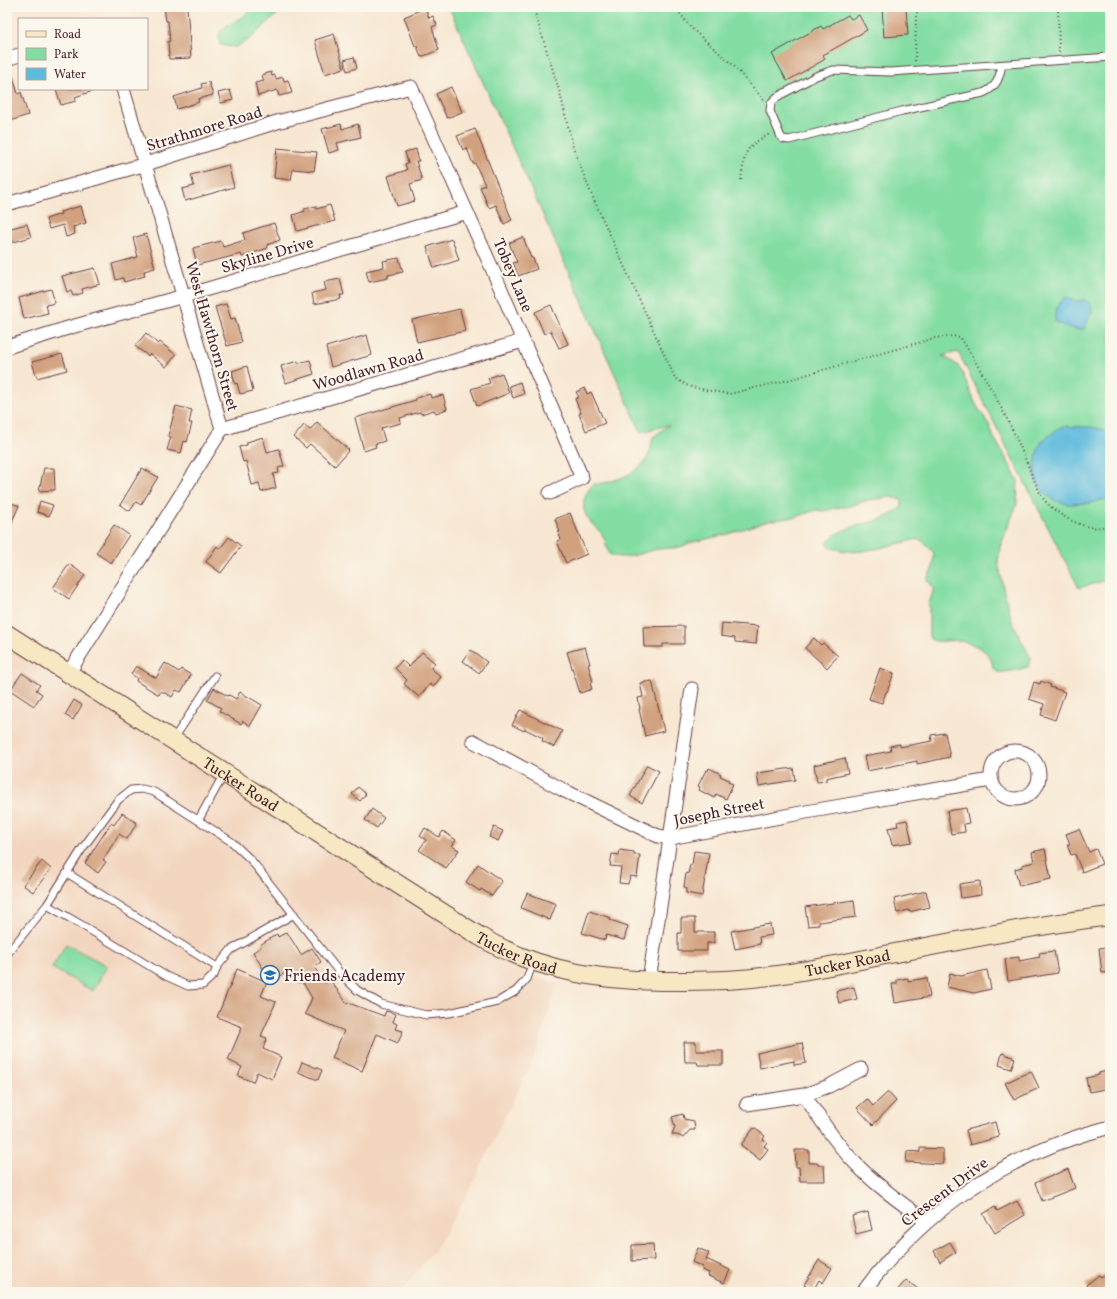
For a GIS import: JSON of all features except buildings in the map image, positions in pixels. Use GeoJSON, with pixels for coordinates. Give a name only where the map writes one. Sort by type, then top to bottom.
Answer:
{"type":"FeatureCollection","features":[{"type":"Feature","properties":{"kind":"main road","name":"Tucker Road"},"geometry":{"type":"LineString","coordinates":[[7,634],[479,936],[505,951],[551,967],[599,977],[649,981],[736,980],[771,976],[1018,930],[1110,916]]}},
{"type":"Feature","properties":{"kind":"street"},"geometry":{"type":"LineString","coordinates":[[7,58],[18,55]]}},
{"type":"Feature","properties":{"kind":"street","name":"Strathmore Road"},"geometry":{"type":"LineString","coordinates":[[7,204],[146,164],[277,122],[411,87]]}},
{"type":"Feature","properties":{"kind":"street","name":"Tobey Lane"},"geometry":{"type":"LineString","coordinates":[[411,87],[524,341],[582,478],[550,493]]}},
{"type":"Feature","properties":{"kind":"street","name":"West Hawthorn Street"},"geometry":{"type":"LineString","coordinates":[[68,674],[222,429],[123,90]]}},
{"type":"Feature","properties":{"kind":"street","name":"Skyline Drive"},"geometry":{"type":"LineString","coordinates":[[7,347],[467,212]]}},
{"type":"Feature","properties":{"kind":"street","name":"Woodlawn Road"},"geometry":{"type":"LineString","coordinates":[[222,429],[524,341]]}},
{"type":"Feature","properties":{"kind":"street"},"geometry":{"type":"LineString","coordinates":[[649,981],[692,688]]}},
{"type":"Feature","properties":{"kind":"street","name":"Joseph Street"},"geometry":{"type":"LineString","coordinates":[[474,741],[565,791],[658,836],[670,838],[806,812],[991,780]]}},
{"type":"Feature","properties":{"kind":"street"},"geometry":{"type":"LineString","coordinates":[[747,1104],[804,1095],[829,1086],[861,1069]]}},
{"type":"Feature","properties":{"kind":"street"},"geometry":{"type":"LineString","coordinates":[[804,1095],[831,1135],[858,1166],[927,1222]]}},
{"type":"Feature","properties":{"kind":"street","name":"Crescent Drive"},"geometry":{"type":"LineString","coordinates":[[863,1292],[892,1256],[927,1222],[984,1179],[1010,1164],[1059,1143],[1110,1127]]}},
{"type":"Feature","properties":{"kind":"lane"},"geometry":{"type":"LineString","coordinates":[[1002,65],[997,82],[992,89],[983,93],[902,111],[789,140],[783,139],[770,111],[771,103],[777,97],[816,76],[833,70],[842,69],[890,72],[1110,57]]}},
{"type":"Feature","properties":{"kind":"lane"},"geometry":{"type":"LineString","coordinates":[[173,741],[214,676]]}},
{"type":"Feature","properties":{"kind":"lane"},"geometry":{"type":"LineString","coordinates":[[198,819],[224,774]]}},
{"type":"Feature","properties":{"kind":"lane"},"geometry":{"type":"LineString","coordinates":[[7,954],[46,905],[82,849],[118,800],[131,790],[142,790],[154,792],[232,842],[251,860],[340,972],[358,990],[381,1004],[426,1015],[449,1013],[497,1002],[516,991],[527,979],[533,962]]}},
{"type":"Feature","properties":{"kind":"lane"},"geometry":{"type":"LineString","coordinates":[[67,873],[217,967]]}},
{"type":"Feature","properties":{"kind":"lane"},"geometry":{"type":"LineString","coordinates":[[46,905],[166,976],[188,986],[203,985],[214,975],[217,967],[231,950],[294,914]]}},
{"type":"Feature","properties":{"kind":"path"},"geometry":{"type":"LineString","coordinates":[[532,7],[560,93],[573,147],[590,191],[675,378],[688,386],[729,394],[788,380],[935,338],[953,336],[960,338],[983,375],[1018,443],[1042,496],[1050,506],[1066,518],[1081,524],[1096,528],[1110,524]]}},
{"type":"Feature","properties":{"kind":"path"},"geometry":{"type":"LineString","coordinates":[[675,7],[691,28],[733,65],[763,99],[771,103]]}},
{"type":"Feature","properties":{"kind":"path"},"geometry":{"type":"LineString","coordinates":[[842,7],[847,9],[857,7]]}},
{"type":"Feature","properties":{"kind":"path"},"geometry":{"type":"LineString","coordinates":[[915,70],[916,16],[919,7]]}},
{"type":"Feature","properties":{"kind":"path"},"geometry":{"type":"LineString","coordinates":[[1058,7],[1060,61]]}},
{"type":"Feature","properties":{"kind":"path"},"geometry":{"type":"LineString","coordinates":[[741,180],[743,162],[751,145],[755,141],[778,130]]}},
{"type":"Feature","properties":{"kind":"shaded area","name":"Friends Academy"},"geometry":{"type":"Polygon","coordinates":[[[7,643],[447,921],[510,965],[557,984],[536,1054],[470,1190],[438,1245],[401,1292],[7,1292],[7,643]]]}},
{"type":"Feature","properties":{"kind":"green space"},"geometry":{"type":"Polygon","coordinates":[[[252,7],[285,7],[249,40],[235,47],[220,45],[219,35],[221,31],[226,26],[243,17],[252,7]]]}},
{"type":"Feature","properties":{"kind":"green space"},"geometry":{"type":"Polygon","coordinates":[[[449,7],[1110,7],[1110,579],[1079,588],[958,352],[942,356],[958,366],[962,372],[976,405],[990,426],[993,436],[1018,481],[1017,504],[1000,547],[998,561],[1011,619],[1031,659],[1029,666],[1004,672],[997,672],[993,668],[992,662],[986,653],[976,646],[959,641],[937,641],[930,639],[929,604],[934,588],[927,580],[933,568],[934,553],[923,541],[917,539],[859,552],[829,547],[827,544],[841,531],[885,518],[894,513],[902,506],[902,500],[891,497],[868,500],[847,507],[823,511],[816,510],[796,517],[767,521],[728,534],[678,547],[658,549],[627,557],[609,554],[602,534],[592,524],[586,515],[583,506],[585,497],[593,484],[616,480],[639,468],[648,456],[653,437],[669,425],[641,432],[449,7]]]}},
{"type":"Feature","properties":{"kind":"green space"},"geometry":{"type":"Polygon","coordinates":[[[66,944],[107,966],[93,991],[52,968],[66,944]]]}},
{"type":"Feature","properties":{"kind":"water"},"geometry":{"type":"Polygon","coordinates":[[[1066,297],[1075,301],[1086,300],[1091,304],[1092,312],[1084,329],[1069,328],[1055,321],[1057,308],[1066,297]]]}},
{"type":"Feature","properties":{"kind":"water"},"geometry":{"type":"Polygon","coordinates":[[[1067,426],[1099,428],[1110,437],[1110,496],[1105,499],[1090,503],[1067,504],[1054,500],[1043,492],[1035,478],[1035,464],[1038,449],[1042,441],[1059,428],[1067,426]]]}},
{"type":"Feature","properties":{"kind":"place","name":"Friends Academy"},"geometry":{"type":"Point","coordinates":[270,975]}}]}
